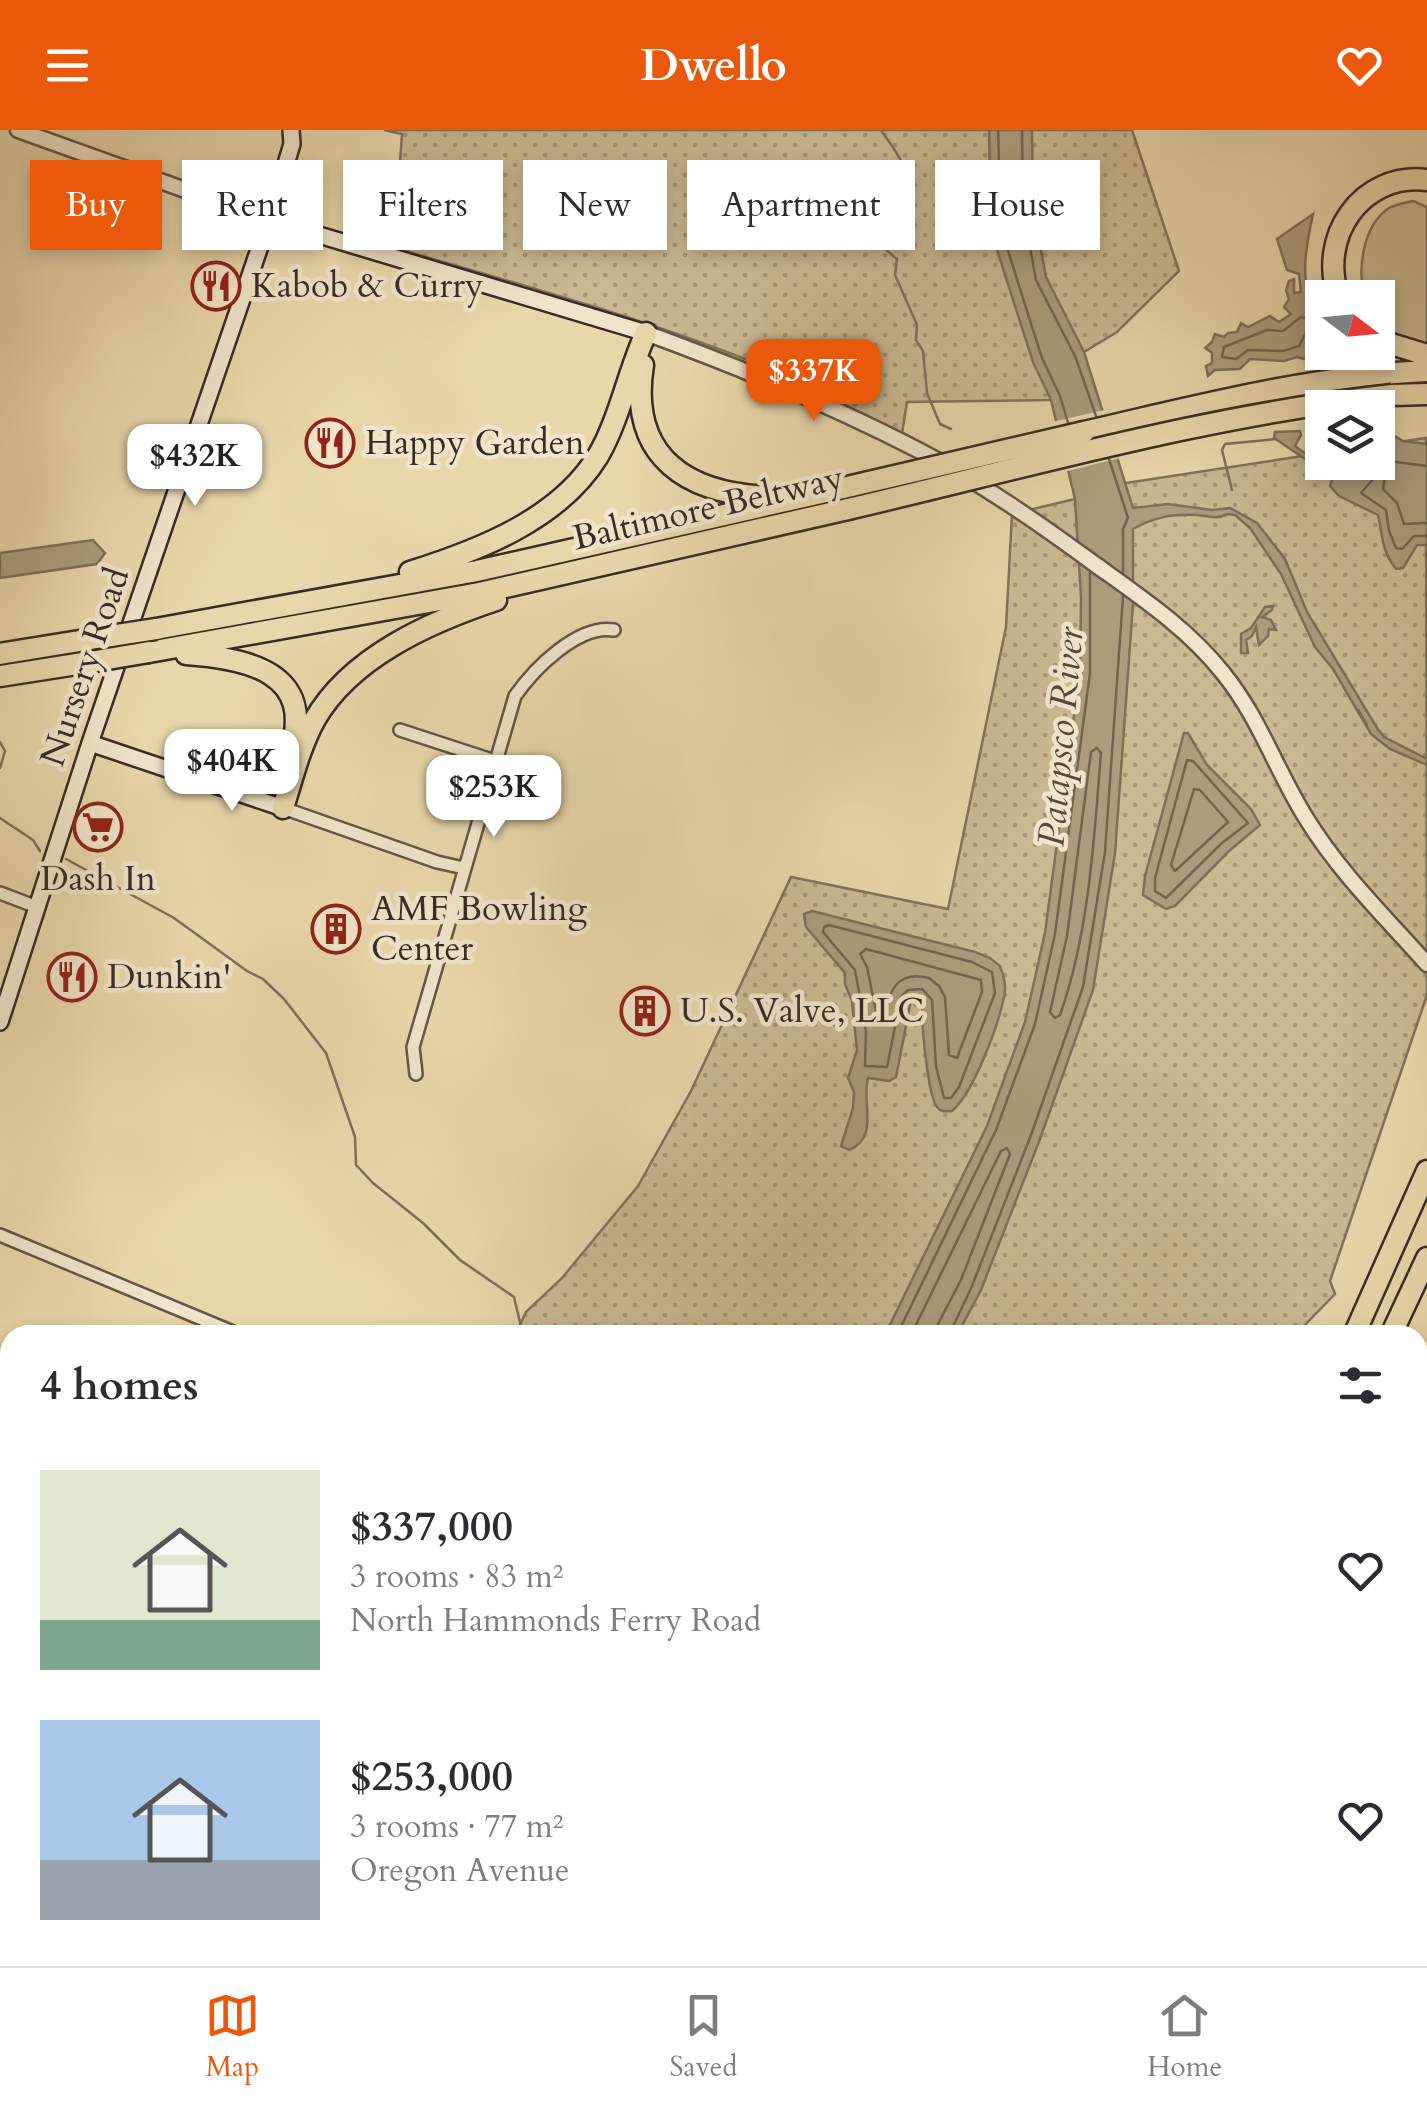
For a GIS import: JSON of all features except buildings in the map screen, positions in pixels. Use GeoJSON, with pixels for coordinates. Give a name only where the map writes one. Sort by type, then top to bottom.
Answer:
{"type":"FeatureCollection","features":[{"type":"Feature","properties":{"kind":"highway"},"geometry":{"type":"LineString","coordinates":[[1334,280],[1333,252],[1350,212],[1362,200],[1392,183],[1427,180]]}},
{"type":"Feature","properties":{"kind":"highway"},"geometry":{"type":"LineString","coordinates":[[646,333],[639,385],[642,422],[660,456],[693,482],[730,495],[822,494]]}},
{"type":"Feature","properties":{"kind":"highway"},"geometry":{"type":"LineString","coordinates":[[319,601],[482,546],[538,515],[562,496],[582,478],[604,443],[646,333]]}},
{"type":"Feature","properties":{"kind":"highway"},"geometry":{"type":"LineString","coordinates":[[1395,345],[1427,355]]}},
{"type":"Feature","properties":{"kind":"highway","name":"Baltimore Beltway"},"geometry":{"type":"LineString","coordinates":[[0,676],[405,608],[623,562],[1216,401],[1386,372],[1427,371]]}},
{"type":"Feature","properties":{"kind":"highway","name":"Baltimore Beltway"},"geometry":{"type":"LineString","coordinates":[[0,654],[319,601],[822,494],[846,499],[1328,402],[1427,394]]}},
{"type":"Feature","properties":{"kind":"highway"},"geometry":{"type":"LineString","coordinates":[[278,806],[312,724],[337,690],[370,662],[468,610],[623,562]]}},
{"type":"Feature","properties":{"kind":"highway"},"geometry":{"type":"LineString","coordinates":[[149,652],[235,659],[268,672],[290,694],[296,720],[278,806]]}},
{"type":"Feature","properties":{"kind":"highway"},"geometry":{"type":"LineString","coordinates":[[195,778],[235,781],[261,777],[293,742]]}},
{"type":"Feature","properties":{"kind":"highway"},"geometry":{"type":"LineString","coordinates":[[1358,1325],[1427,1172]]}},
{"type":"Feature","properties":{"kind":"highway"},"geometry":{"type":"LineString","coordinates":[[1396,1325],[1427,1258]]}},
{"type":"Feature","properties":{"kind":"main road","name":"Nursery Road"},"geometry":{"type":"LineString","coordinates":[[287,160],[292,144],[290,130]]}},
{"type":"Feature","properties":{"kind":"main road"},"geometry":{"type":"LineString","coordinates":[[323,236],[646,333]]}},
{"type":"Feature","properties":{"kind":"main road","name":"Nursery Road"},"geometry":{"type":"LineString","coordinates":[[0,1022],[90,743],[259,250]]}},
{"type":"Feature","properties":{"kind":"main road"},"geometry":{"type":"LineString","coordinates":[[90,743],[278,806]]}},
{"type":"Feature","properties":{"kind":"street"},"geometry":{"type":"LineString","coordinates":[[18,130],[182,189]]}},
{"type":"Feature","properties":{"kind":"street"},"geometry":{"type":"LineString","coordinates":[[646,333],[774,381],[922,452],[1056,536],[1156,608],[1193,640],[1230,682],[1320,840],[1427,964]]}},
{"type":"Feature","properties":{"kind":"street"},"geometry":{"type":"LineString","coordinates":[[416,1074],[413,1047],[516,696],[530,674],[586,634],[604,628],[614,630]]}},
{"type":"Feature","properties":{"kind":"street"},"geometry":{"type":"LineString","coordinates":[[400,730],[496,761]]}},
{"type":"Feature","properties":{"kind":"street"},"geometry":{"type":"LineString","coordinates":[[278,806],[464,868]]}},
{"type":"Feature","properties":{"kind":"street"},"geometry":{"type":"LineString","coordinates":[[0,892],[38,907]]}},
{"type":"Feature","properties":{"kind":"street"},"geometry":{"type":"LineString","coordinates":[[0,1235],[216,1325]]}},
{"type":"Feature","properties":{"kind":"shaded area"},"geometry":{"type":"Polygon","coordinates":[[[384,130],[1132,130],[1179,271],[1117,332],[1084,352],[1051,400],[907,402],[902,434],[789,377],[705,344],[402,250],[503,250],[503,160],[400,160],[402,134],[384,130]]]}},
{"type":"Feature","properties":{"kind":"shaded area"},"geometry":{"type":"Polygon","coordinates":[[[1413,201],[1427,207],[1427,345],[1395,336],[1395,280],[1362,280],[1364,249],[1373,226],[1389,208],[1413,201]]]}},
{"type":"Feature","properties":{"kind":"shaded area"},"geometry":{"type":"Polygon","coordinates":[[[1426,438],[1427,995],[1330,1281],[1335,1294],[1305,1325],[520,1325],[526,1312],[562,1278],[638,1186],[691,1091],[791,877],[948,909],[1006,627],[1012,514],[1126,483],[1305,456],[1305,480],[1395,480],[1395,443],[1426,438]]]}},
{"type":"Feature","properties":{"kind":"water","name":"Patapsco River"},"geometry":{"type":"Polygon","coordinates":[[[989,130],[1032,130],[1032,160],[990,160],[989,130]]]}},
{"type":"Feature","properties":{"kind":"water"},"geometry":{"type":"Polygon","coordinates":[[[1313,214],[1305,270],[1305,358],[1250,359],[1240,369],[1215,370],[1208,376],[1206,366],[1212,363],[1212,353],[1205,348],[1215,334],[1224,337],[1237,332],[1241,323],[1248,327],[1270,316],[1279,322],[1291,314],[1284,307],[1289,299],[1286,290],[1294,279],[1294,293],[1301,292],[1299,274],[1287,270],[1277,239],[1313,214]]]}},
{"type":"Feature","properties":{"kind":"water","name":"Patapsco River"},"geometry":{"type":"Polygon","coordinates":[[[997,250],[1041,250],[1046,277],[1084,352],[1133,508],[1168,504],[1212,510],[1230,508],[1257,523],[1285,559],[1307,612],[1377,728],[1384,737],[1427,759],[1427,765],[1390,749],[1371,734],[1333,669],[1315,647],[1281,574],[1250,528],[1235,515],[1171,516],[1133,529],[1133,604],[1115,853],[1093,990],[1040,1139],[981,1290],[962,1325],[890,1325],[987,1126],[1025,1022],[1045,933],[1080,671],[1081,598],[1075,499],[1051,400],[1033,362],[997,250]]]}},
{"type":"Feature","properties":{"kind":"water"},"geometry":{"type":"Polygon","coordinates":[[[1300,431],[1295,446],[1305,453],[1305,459],[1274,438],[1275,432],[1300,431]]]}},
{"type":"Feature","properties":{"kind":"water"},"geometry":{"type":"Polygon","coordinates":[[[1395,436],[1427,444],[1427,545],[1417,545],[1403,568],[1396,569],[1383,543],[1378,515],[1339,496],[1330,486],[1332,480],[1395,480],[1395,436]]]}},
{"type":"Feature","properties":{"kind":"water"},"geometry":{"type":"Polygon","coordinates":[[[93,540],[105,553],[97,564],[0,578],[0,553],[93,540]]]}},
{"type":"Feature","properties":{"kind":"water"},"geometry":{"type":"Polygon","coordinates":[[[1273,606],[1262,617],[1271,620],[1276,630],[1269,629],[1259,645],[1256,627],[1246,640],[1248,653],[1241,653],[1241,634],[1251,628],[1265,607],[1273,606]]]}},
{"type":"Feature","properties":{"kind":"water"},"geometry":{"type":"Polygon","coordinates":[[[1184,733],[1188,733],[1207,765],[1251,809],[1260,825],[1175,906],[1166,909],[1143,895],[1184,733]]]}},
{"type":"Feature","properties":{"kind":"water"},"geometry":{"type":"Polygon","coordinates":[[[812,911],[975,952],[1000,966],[1005,989],[1001,1009],[977,1074],[952,1111],[940,1110],[934,1100],[925,1056],[923,1002],[919,998],[911,1000],[896,1077],[889,1081],[868,1078],[864,1137],[849,1150],[841,1146],[853,1108],[854,1092],[848,1078],[857,1050],[852,1001],[845,973],[806,927],[804,914],[812,911]]]}},
{"type":"Feature","properties":{"kind":"pier"},"geometry":{"type":"Polygon","coordinates":[[[1109,409],[1124,457],[1064,472],[1052,422],[1109,409]]]}},
{"type":"Feature","properties":{"kind":"waterway"},"geometry":{"type":"LineString","coordinates":[[881,130],[903,165],[907,184],[905,193],[897,200],[867,212],[868,219],[877,238],[897,259],[895,275],[917,325],[916,340],[923,351],[927,393],[940,424],[951,429]]}},
{"type":"Feature","properties":{"kind":"waterway"},"geometry":{"type":"LineString","coordinates":[[1232,490],[1222,450],[1225,444],[1276,439]]}},
{"type":"Feature","properties":{"kind":"waterway"},"geometry":{"type":"LineString","coordinates":[[1358,710],[1367,725]]}},
{"type":"Feature","properties":{"kind":"waterway"},"geometry":{"type":"LineString","coordinates":[[0,742],[5,751],[0,768]]}},
{"type":"Feature","properties":{"kind":"waterway"},"geometry":{"type":"LineString","coordinates":[[0,818],[33,840],[40,851]]}},
{"type":"Feature","properties":{"kind":"waterway"},"geometry":{"type":"LineString","coordinates":[[66,859],[174,918],[263,979],[284,999],[326,1053],[355,1137],[356,1165],[460,1260],[514,1297],[521,1325]]}},
{"type":"Feature","properties":{"kind":"place","name":"Kabob & Curry"},"geometry":{"type":"Point","coordinates":[216,286]}},
{"type":"Feature","properties":{"kind":"place","name":"Happy Garden"},"geometry":{"type":"Point","coordinates":[330,443]}},
{"type":"Feature","properties":{"kind":"place","name":"Dash In"},"geometry":{"type":"Point","coordinates":[98,827]}},
{"type":"Feature","properties":{"kind":"place","name":"AMF Bowling Center"},"geometry":{"type":"Point","coordinates":[336,929]}},
{"type":"Feature","properties":{"kind":"place","name":"Dunkin'"},"geometry":{"type":"Point","coordinates":[72,977]}},
{"type":"Feature","properties":{"kind":"place","name":"U.S. Valve, LLC"},"geometry":{"type":"Point","coordinates":[645,1011]}}]}
